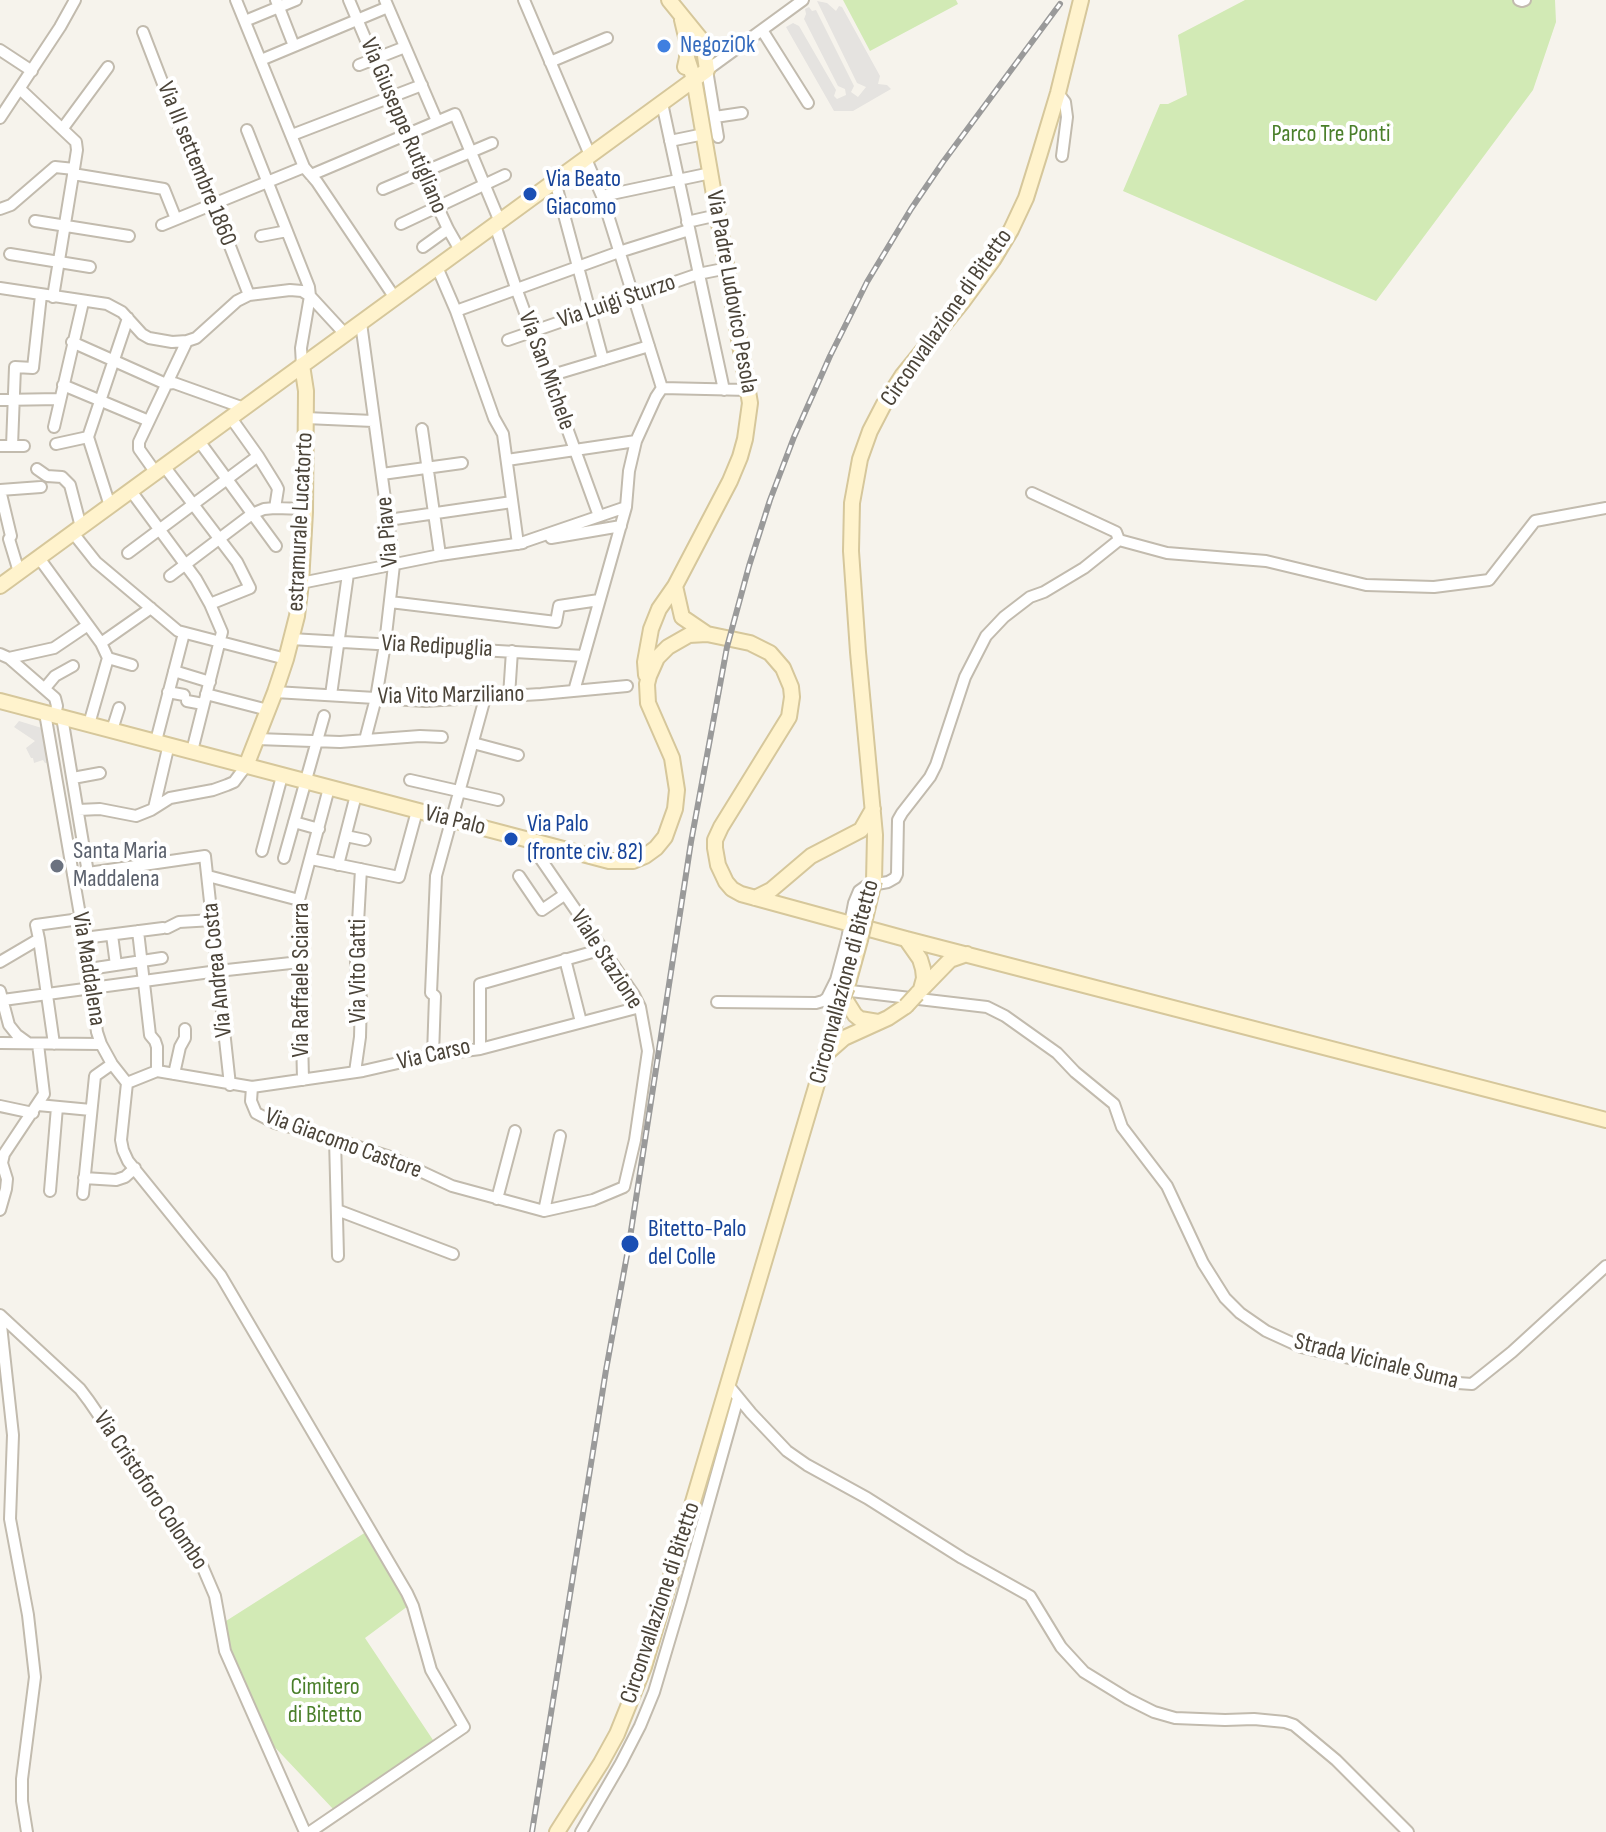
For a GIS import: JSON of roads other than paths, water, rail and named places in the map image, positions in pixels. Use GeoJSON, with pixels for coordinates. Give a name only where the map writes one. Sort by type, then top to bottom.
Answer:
{"type":"FeatureCollection","features":[{"type":"Feature","properties":{"kind":"main road"},"geometry":{"type":"LineString","coordinates":[[0,586],[707,70],[699,37],[669,0]]}},
{"type":"Feature","properties":{"kind":"main road","name":"Circonvallazione di Bitetto"},"geometry":{"type":"LineString","coordinates":[[557,1832],[601,1763],[639,1683],[827,1054],[841,990],[860,940],[874,881],[873,808],[851,551],[852,503],[860,459],[870,431],[902,376],[963,301],[1011,230],[1026,198],[1058,93],[1080,2]]}},
{"type":"Feature","properties":{"kind":"main road","name":"Via Padre Ludovico Pesola"},"geometry":{"type":"LineString","coordinates":[[659,609],[675,586],[740,457],[749,413],[749,390],[711,173],[711,135],[687,58],[687,41],[681,17]]}},
{"type":"Feature","properties":{"kind":"main road"},"geometry":{"type":"LineString","coordinates":[[676,93],[687,58]]}},
{"type":"Feature","properties":{"kind":"main road","name":"estramurale Lucatorto"},"geometry":{"type":"LineString","coordinates":[[246,766],[275,692],[297,616],[305,509],[306,391],[302,365]]}},
{"type":"Feature","properties":{"kind":"main road"},"geometry":{"type":"LineString","coordinates":[[647,684],[652,666],[668,647],[682,617],[675,586]]}},
{"type":"Feature","properties":{"kind":"main road"},"geometry":{"type":"LineString","coordinates":[[659,609],[660,617],[673,633],[707,634],[750,643],[770,653],[783,668],[791,687],[792,708],[784,728],[721,827],[715,840],[716,857],[732,889],[755,898],[771,896],[787,886],[799,865]]}},
{"type":"Feature","properties":{"kind":"main road","name":"Via Palo"},"geometry":{"type":"LineString","coordinates":[[0,701],[609,861],[633,861],[656,848],[665,837],[675,809],[677,790],[672,758],[648,703],[645,662],[659,609]]}},
{"type":"Feature","properties":{"kind":"main road"},"geometry":{"type":"LineString","coordinates":[[682,617],[707,634]]}},
{"type":"Feature","properties":{"kind":"main road"},"geometry":{"type":"LineString","coordinates":[[771,896],[811,856],[861,830],[873,808]]}},
{"type":"Feature","properties":{"kind":"main road"},"geometry":{"type":"LineString","coordinates":[[841,841],[858,840],[870,849],[876,860]]}},
{"type":"Feature","properties":{"kind":"main road"},"geometry":{"type":"LineString","coordinates":[[787,886],[795,909]]}},
{"type":"Feature","properties":{"kind":"main road"},"geometry":{"type":"LineString","coordinates":[[771,896],[795,909],[906,939],[948,954],[967,954],[1606,1120]]}},
{"type":"Feature","properties":{"kind":"main road"},"geometry":{"type":"LineString","coordinates":[[906,939],[920,959],[920,987]]}},
{"type":"Feature","properties":{"kind":"main road"},"geometry":{"type":"LineString","coordinates":[[827,1054],[844,1038],[888,1018],[906,1006],[948,954]]}},
{"type":"Feature","properties":{"kind":"main road"},"geometry":{"type":"LineString","coordinates":[[841,990],[855,1015],[878,1022]]}},
{"type":"Feature","properties":{"kind":"street"},"geometry":{"type":"LineString","coordinates":[[0,118],[75,0]]}},
{"type":"Feature","properties":{"kind":"street"},"geometry":{"type":"LineString","coordinates":[[236,0],[308,171],[395,298]]}},
{"type":"Feature","properties":{"kind":"street"},"geometry":{"type":"LineString","coordinates":[[245,21],[277,4],[296,0]]}},
{"type":"Feature","properties":{"kind":"street","name":"Via Giuseppe Rutigliano"},"geometry":{"type":"LineString","coordinates":[[349,0],[405,135],[460,250]]}},
{"type":"Feature","properties":{"kind":"street"},"geometry":{"type":"LineString","coordinates":[[524,0],[602,196],[662,388]]}},
{"type":"Feature","properties":{"kind":"street"},"geometry":{"type":"LineString","coordinates":[[670,141],[711,135],[715,117],[707,70],[803,0]]}},
{"type":"Feature","properties":{"kind":"street"},"geometry":{"type":"LineString","coordinates":[[1519,0],[1525,0]]}},
{"type":"Feature","properties":{"kind":"street"},"geometry":{"type":"LineString","coordinates":[[162,225],[267,181],[308,171],[437,121],[387,3],[357,20],[261,60]]}},
{"type":"Feature","properties":{"kind":"street"},"geometry":{"type":"LineString","coordinates":[[277,4],[294,46]]}},
{"type":"Feature","properties":{"kind":"street"},"geometry":{"type":"LineString","coordinates":[[762,30],[808,103]]}},
{"type":"Feature","properties":{"kind":"street","name":"Via III settembre 1860"},"geometry":{"type":"LineString","coordinates":[[143,32],[249,295]]}},
{"type":"Feature","properties":{"kind":"street"},"geometry":{"type":"LineString","coordinates":[[699,37],[711,44],[741,46]]}},
{"type":"Feature","properties":{"kind":"street"},"geometry":{"type":"LineString","coordinates":[[550,62],[607,38]]}},
{"type":"Feature","properties":{"kind":"street"},"geometry":{"type":"LineString","coordinates":[[359,65],[405,47]]}},
{"type":"Feature","properties":{"kind":"street"},"geometry":{"type":"LineString","coordinates":[[0,50],[32,71]]}},
{"type":"Feature","properties":{"kind":"street"},"geometry":{"type":"LineString","coordinates":[[63,128],[108,67]]}},
{"type":"Feature","properties":{"kind":"street"},"geometry":{"type":"LineString","coordinates":[[292,135],[422,85]]}},
{"type":"Feature","properties":{"kind":"street"},"geometry":{"type":"LineString","coordinates":[[20,89],[76,142],[74,172],[53,297]]}},
{"type":"Feature","properties":{"kind":"street"},"geometry":{"type":"LineString","coordinates":[[1058,93],[1065,102],[1067,117],[1062,156]]}},
{"type":"Feature","properties":{"kind":"street"},"geometry":{"type":"LineString","coordinates":[[662,103],[724,390]]}},
{"type":"Feature","properties":{"kind":"street"},"geometry":{"type":"LineString","coordinates":[[715,117],[742,113]]}},
{"type":"Feature","properties":{"kind":"street","name":"Via San Michele"},"geometry":{"type":"LineString","coordinates":[[437,121],[455,114],[485,186],[516,288],[599,516]]}},
{"type":"Feature","properties":{"kind":"street"},"geometry":{"type":"LineString","coordinates":[[247,130],[309,287],[301,348],[302,365]]}},
{"type":"Feature","properties":{"kind":"street"},"geometry":{"type":"LineString","coordinates":[[383,189],[492,143]]}},
{"type":"Feature","properties":{"kind":"street"},"geometry":{"type":"LineString","coordinates":[[0,209],[11,205],[55,167],[164,189],[176,219]]}},
{"type":"Feature","properties":{"kind":"street"},"geometry":{"type":"LineString","coordinates":[[602,196],[711,173]]}},
{"type":"Feature","properties":{"kind":"street"},"geometry":{"type":"LineString","coordinates":[[401,224],[505,175]]}},
{"type":"Feature","properties":{"kind":"street"},"geometry":{"type":"LineString","coordinates":[[555,181],[603,360]]}},
{"type":"Feature","properties":{"kind":"street"},"geometry":{"type":"LineString","coordinates":[[456,311],[718,215]]}},
{"type":"Feature","properties":{"kind":"street"},"geometry":{"type":"LineString","coordinates":[[35,221],[129,236]]}},
{"type":"Feature","properties":{"kind":"street"},"geometry":{"type":"LineString","coordinates":[[423,247],[448,229]]}},
{"type":"Feature","properties":{"kind":"street"},"geometry":{"type":"LineString","coordinates":[[261,236],[287,231]]}},
{"type":"Feature","properties":{"kind":"street"},"geometry":{"type":"LineString","coordinates":[[10,254],[90,267]]}},
{"type":"Feature","properties":{"kind":"street"},"geometry":{"type":"LineString","coordinates":[[437,267],[494,418],[503,434],[518,544]]}},
{"type":"Feature","properties":{"kind":"street","name":"Via Luigi Sturzo"},"geometry":{"type":"LineString","coordinates":[[508,340],[698,274],[728,268]]}},
{"type":"Feature","properties":{"kind":"street"},"geometry":{"type":"LineString","coordinates":[[0,288],[107,304],[122,312],[142,334],[172,342],[196,338],[237,301],[249,295],[302,291],[345,334]]}},
{"type":"Feature","properties":{"kind":"street"},"geometry":{"type":"LineString","coordinates":[[12,446],[15,367],[33,368],[41,295]]}},
{"type":"Feature","properties":{"kind":"street"},"geometry":{"type":"LineString","coordinates":[[54,427],[83,302]]}},
{"type":"Feature","properties":{"kind":"street"},"geometry":{"type":"LineString","coordinates":[[110,506],[88,437],[128,318]]}},
{"type":"Feature","properties":{"kind":"street","name":"Via Piave"},"geometry":{"type":"LineString","coordinates":[[361,323],[394,565],[385,644],[365,740]]}},
{"type":"Feature","properties":{"kind":"street"},"geometry":{"type":"LineString","coordinates":[[187,341],[139,442],[139,449],[193,505],[237,562],[250,588],[210,604]]}},
{"type":"Feature","properties":{"kind":"street"},"geometry":{"type":"LineString","coordinates":[[72,342],[166,384],[174,383],[244,408]]}},
{"type":"Feature","properties":{"kind":"street"},"geometry":{"type":"LineString","coordinates":[[549,376],[649,346]]}},
{"type":"Feature","properties":{"kind":"street"},"geometry":{"type":"LineString","coordinates":[[63,385],[149,421]]}},
{"type":"Feature","properties":{"kind":"street"},"geometry":{"type":"LineString","coordinates":[[662,388],[749,390]]}},
{"type":"Feature","properties":{"kind":"street"},"geometry":{"type":"LineString","coordinates":[[574,691],[626,507],[629,471],[636,441],[662,388]]}},
{"type":"Feature","properties":{"kind":"street"},"geometry":{"type":"LineString","coordinates":[[0,400],[60,399]]}},
{"type":"Feature","properties":{"kind":"street"},"geometry":{"type":"LineString","coordinates":[[231,418],[278,489],[275,508]]}},
{"type":"Feature","properties":{"kind":"street"},"geometry":{"type":"LineString","coordinates":[[306,418],[373,421]]}},
{"type":"Feature","properties":{"kind":"street"},"geometry":{"type":"LineString","coordinates":[[422,429],[440,555]]}},
{"type":"Feature","properties":{"kind":"street"},"geometry":{"type":"LineString","coordinates":[[56,444],[88,437]]}},
{"type":"Feature","properties":{"kind":"street"},"geometry":{"type":"LineString","coordinates":[[199,441],[276,546]]}},
{"type":"Feature","properties":{"kind":"street"},"geometry":{"type":"LineString","coordinates":[[507,460],[636,441]]}},
{"type":"Feature","properties":{"kind":"street"},"geometry":{"type":"LineString","coordinates":[[0,446],[24,446]]}},
{"type":"Feature","properties":{"kind":"street"},"geometry":{"type":"LineString","coordinates":[[128,553],[258,456]]}},
{"type":"Feature","properties":{"kind":"street"},"geometry":{"type":"LineString","coordinates":[[382,474],[462,463]]}},
{"type":"Feature","properties":{"kind":"street"},"geometry":{"type":"LineString","coordinates":[[37,469],[47,476],[62,477],[70,485],[77,530],[96,562],[178,631],[286,659]]}},
{"type":"Feature","properties":{"kind":"street"},"geometry":{"type":"LineString","coordinates":[[19,572],[0,490],[41,487]]}},
{"type":"Feature","properties":{"kind":"street"},"geometry":{"type":"LineString","coordinates":[[131,491],[196,579],[222,632],[192,751]]}},
{"type":"Feature","properties":{"kind":"street"},"geometry":{"type":"LineString","coordinates":[[1032,493],[1116,532],[1119,540]]}},
{"type":"Feature","properties":{"kind":"street"},"geometry":{"type":"LineString","coordinates":[[388,520],[512,502]]}},
{"type":"Feature","properties":{"kind":"street"},"geometry":{"type":"LineString","coordinates":[[518,544],[626,507]]}},
{"type":"Feature","properties":{"kind":"street"},"geometry":{"type":"LineString","coordinates":[[1119,540],[1167,553],[1266,561],[1366,585],[1434,587],[1489,580],[1535,521],[1606,508]]}},
{"type":"Feature","properties":{"kind":"street"},"geometry":{"type":"LineString","coordinates":[[170,576],[252,514],[264,509],[305,509]]}},
{"type":"Feature","properties":{"kind":"street"},"geometry":{"type":"LineString","coordinates":[[301,583],[440,555],[621,526]]}},
{"type":"Feature","properties":{"kind":"street"},"geometry":{"type":"LineString","coordinates":[[717,1002],[816,1003],[841,990],[854,903],[859,891],[866,886],[888,882],[897,874],[898,820],[936,765],[965,677],[986,636],[1030,597],[1084,568],[1119,540]]}},
{"type":"Feature","properties":{"kind":"street"},"geometry":{"type":"LineString","coordinates":[[39,558],[101,643],[108,658],[89,724]]}},
{"type":"Feature","properties":{"kind":"street"},"geometry":{"type":"LineString","coordinates":[[331,695],[348,574]]}},
{"type":"Feature","properties":{"kind":"street"},"geometry":{"type":"LineString","coordinates":[[390,602],[556,622],[559,606],[599,600]]}},
{"type":"Feature","properties":{"kind":"street"},"geometry":{"type":"LineString","coordinates":[[101,643],[151,608]]}},
{"type":"Feature","properties":{"kind":"street"},"geometry":{"type":"LineString","coordinates":[[4,656],[54,648],[88,625]]}},
{"type":"Feature","properties":{"kind":"street"},"geometry":{"type":"LineString","coordinates":[[154,808],[168,692],[184,633]]}},
{"type":"Feature","properties":{"kind":"street","name":"Via Redipuglia"},"geometry":{"type":"LineString","coordinates":[[291,639],[584,656]]}},
{"type":"Feature","properties":{"kind":"street"},"geometry":{"type":"LineString","coordinates":[[509,696],[512,651]]}},
{"type":"Feature","properties":{"kind":"street"},"geometry":{"type":"LineString","coordinates":[[4,656],[55,698],[57,706],[54,715],[73,778],[88,873],[73,875]]}},
{"type":"Feature","properties":{"kind":"street"},"geometry":{"type":"LineString","coordinates":[[108,658],[132,665]]}},
{"type":"Feature","properties":{"kind":"street"},"geometry":{"type":"LineString","coordinates":[[45,688],[55,676],[73,666]]}},
{"type":"Feature","properties":{"kind":"street"},"geometry":{"type":"LineString","coordinates":[[174,671],[210,682]]}},
{"type":"Feature","properties":{"kind":"street","name":"Via Vito Marziliano"},"geometry":{"type":"LineString","coordinates":[[275,692],[425,701],[627,686]]}},
{"type":"Feature","properties":{"kind":"street"},"geometry":{"type":"LineString","coordinates":[[168,692],[186,698],[268,710]]}},
{"type":"Feature","properties":{"kind":"street"},"geometry":{"type":"LineString","coordinates":[[433,1055],[435,996],[431,993],[436,876],[485,698]]}},
{"type":"Feature","properties":{"kind":"street"},"geometry":{"type":"LineString","coordinates":[[112,730],[119,708]]}},
{"type":"Feature","properties":{"kind":"street","name":"Via Maddalena"},"geometry":{"type":"LineString","coordinates":[[54,715],[73,875],[97,1032],[112,1064],[127,1083]]}},
{"type":"Feature","properties":{"kind":"street"},"geometry":{"type":"LineString","coordinates":[[284,858],[324,716]]}},
{"type":"Feature","properties":{"kind":"street"},"geometry":{"type":"LineString","coordinates":[[257,739],[317,741],[442,737]]}},
{"type":"Feature","properties":{"kind":"street"},"geometry":{"type":"LineString","coordinates":[[473,743],[518,755]]}},
{"type":"Feature","properties":{"kind":"street"},"geometry":{"type":"LineString","coordinates":[[78,810],[100,809],[136,816],[170,798],[213,790],[234,782],[246,766]]}},
{"type":"Feature","properties":{"kind":"street"},"geometry":{"type":"LineString","coordinates":[[73,778],[100,773]]}},
{"type":"Feature","properties":{"kind":"street"},"geometry":{"type":"LineString","coordinates":[[262,851],[282,776]]}},
{"type":"Feature","properties":{"kind":"street"},"geometry":{"type":"LineString","coordinates":[[410,780],[498,800]]}},
{"type":"Feature","properties":{"kind":"street","name":"Via Raffaele Sciarra"},"geometry":{"type":"LineString","coordinates":[[303,1080],[299,900],[329,788]]}},
{"type":"Feature","properties":{"kind":"street"},"geometry":{"type":"LineString","coordinates":[[338,865],[356,795]]}},
{"type":"Feature","properties":{"kind":"street"},"geometry":{"type":"LineString","coordinates":[[311,859],[399,877],[417,811]]}},
{"type":"Feature","properties":{"kind":"street"},"geometry":{"type":"LineString","coordinates":[[294,822],[319,829]]}},
{"type":"Feature","properties":{"kind":"street"},"geometry":{"type":"LineString","coordinates":[[346,836],[365,840]]}},
{"type":"Feature","properties":{"kind":"street","name":"Viale Stazione"},"geometry":{"type":"LineString","coordinates":[[527,839],[634,995],[640,1007],[648,1051],[635,1140],[624,1187],[593,1200],[544,1211]]}},
{"type":"Feature","properties":{"kind":"street","name":"Via Andrea Costa"},"geometry":{"type":"LineString","coordinates":[[88,873],[205,856],[230,1085]]}},
{"type":"Feature","properties":{"kind":"street","name":"Via Vito Gatti"},"geometry":{"type":"LineString","coordinates":[[355,1072],[360,1037],[361,998],[356,959],[361,869]]}},
{"type":"Feature","properties":{"kind":"street"},"geometry":{"type":"LineString","coordinates":[[208,876],[299,900]]}},
{"type":"Feature","properties":{"kind":"street"},"geometry":{"type":"LineString","coordinates":[[519,876],[542,910],[564,895]]}},
{"type":"Feature","properties":{"kind":"street"},"geometry":{"type":"LineString","coordinates":[[54,1044],[36,925],[80,919]]}},
{"type":"Feature","properties":{"kind":"street"},"geometry":{"type":"LineString","coordinates":[[84,938],[165,928],[179,922],[213,920]]}},
{"type":"Feature","properties":{"kind":"street"},"geometry":{"type":"LineString","coordinates":[[138,931],[150,1035],[157,1047],[157,1071],[127,1083],[121,1140],[123,1150],[221,1276],[407,1593],[431,1670],[464,1727],[308,1832]]}},
{"type":"Feature","properties":{"kind":"street"},"geometry":{"type":"LineString","coordinates":[[112,935],[116,965]]}},
{"type":"Feature","properties":{"kind":"street"},"geometry":{"type":"LineString","coordinates":[[0,962],[39,939]]}},
{"type":"Feature","properties":{"kind":"street","name":"Via Carso"},"geometry":{"type":"LineString","coordinates":[[252,1087],[480,1049],[480,984],[603,949]]}},
{"type":"Feature","properties":{"kind":"street"},"geometry":{"type":"LineString","coordinates":[[89,969],[162,958]]}},
{"type":"Feature","properties":{"kind":"street"},"geometry":{"type":"LineString","coordinates":[[565,959],[581,1022]]}},
{"type":"Feature","properties":{"kind":"street"},"geometry":{"type":"LineString","coordinates":[[33,1043],[17,1035],[9,1025],[1,996],[92,989],[300,962]]}},
{"type":"Feature","properties":{"kind":"street","name":"Strada Vicinale Suma"},"geometry":{"type":"LineString","coordinates":[[841,990],[987,1007],[1057,1053],[1114,1104],[1122,1127],[1167,1186],[1203,1263],[1225,1298],[1266,1331],[1301,1347],[1472,1384],[1512,1352],[1606,1266]]}},
{"type":"Feature","properties":{"kind":"street"},"geometry":{"type":"LineString","coordinates":[[480,1049],[640,1007]]}},
{"type":"Feature","properties":{"kind":"street"},"geometry":{"type":"LineString","coordinates":[[174,1074],[185,1029]]}},
{"type":"Feature","properties":{"kind":"street"},"geometry":{"type":"LineString","coordinates":[[0,1043],[101,1044]]}},
{"type":"Feature","properties":{"kind":"street"},"geometry":{"type":"LineString","coordinates":[[0,1210],[7,1179],[1,1163],[4,1154],[44,1094],[33,1043]]}},
{"type":"Feature","properties":{"kind":"street"},"geometry":{"type":"LineString","coordinates":[[83,1194],[95,1076],[112,1064]]}},
{"type":"Feature","properties":{"kind":"street","name":"Via Giacomo Castore"},"geometry":{"type":"LineString","coordinates":[[157,1071],[252,1087],[251,1101],[256,1113],[275,1123],[390,1157],[452,1186],[544,1211]]}},
{"type":"Feature","properties":{"kind":"street"},"geometry":{"type":"LineString","coordinates":[[0,1106],[91,1110]]}},
{"type":"Feature","properties":{"kind":"street"},"geometry":{"type":"LineString","coordinates":[[50,1191],[57,1107]]}},
{"type":"Feature","properties":{"kind":"street"},"geometry":{"type":"LineString","coordinates":[[497,1199],[515,1131]]}},
{"type":"Feature","properties":{"kind":"street"},"geometry":{"type":"LineString","coordinates":[[544,1211],[560,1136]]}},
{"type":"Feature","properties":{"kind":"street"},"geometry":{"type":"LineString","coordinates":[[335,1139],[338,1256]]}},
{"type":"Feature","properties":{"kind":"street"},"geometry":{"type":"LineString","coordinates":[[84,1178],[116,1180],[135,1168]]}},
{"type":"Feature","properties":{"kind":"street"},"geometry":{"type":"LineString","coordinates":[[337,1210],[453,1254]]}},
{"type":"Feature","properties":{"kind":"street"},"geometry":{"type":"LineString","coordinates":[[0,1316],[13,1442],[10,1519],[28,1615],[35,1677],[22,1779],[27,1832]]}},
{"type":"Feature","properties":{"kind":"street","name":"Via Cristoforo Colombo"},"geometry":{"type":"LineString","coordinates":[[0,1316],[80,1389],[203,1568],[215,1596],[225,1651],[308,1832]]}},
{"type":"Feature","properties":{"kind":"street"},"geometry":{"type":"LineString","coordinates":[[728,1385],[787,1451],[807,1465],[1030,1596],[1061,1647],[1084,1672],[1128,1699],[1175,1718],[1254,1719],[1294,1725],[1336,1760],[1408,1832]]}},
{"type":"Feature","properties":{"kind":"street"},"geometry":{"type":"LineString","coordinates":[[581,1832],[621,1763],[654,1692],[738,1398]]}},
{"type":"Feature","properties":{"kind":"railway"},"geometry":{"type":"LineString","coordinates":[[532,1832],[629,1244],[691,842],[727,647],[749,566],[794,437],[867,282],[943,162],[1060,4]]}},
{"type":"Feature","properties":{"kind":"place","name":"NegoziOk"},"geometry":{"type":"Point","coordinates":[664,46]}},
{"type":"Feature","properties":{"kind":"place","name":"Via Beato Giacomo"},"geometry":{"type":"Point","coordinates":[530,194]}},
{"type":"Feature","properties":{"kind":"place","name":"Via Palo (fronte civ. 82)"},"geometry":{"type":"Point","coordinates":[511,839]}},
{"type":"Feature","properties":{"kind":"place","name":"Santa Maria Maddalena"},"geometry":{"type":"Point","coordinates":[57,866]}},
{"type":"Feature","properties":{"kind":"place","name":"Bitetto-Palo del Colle"},"geometry":{"type":"Point","coordinates":[630,1244]}},
{"type":"Feature","properties":{"kind":"park label","name":"Parco Tre Ponti"},"geometry":{"type":"Point","coordinates":[1331,135]}},
{"type":"Feature","properties":{"kind":"park label","name":"Cimitero di Bitetto"},"geometry":{"type":"Point","coordinates":[325,1702]}}]}
